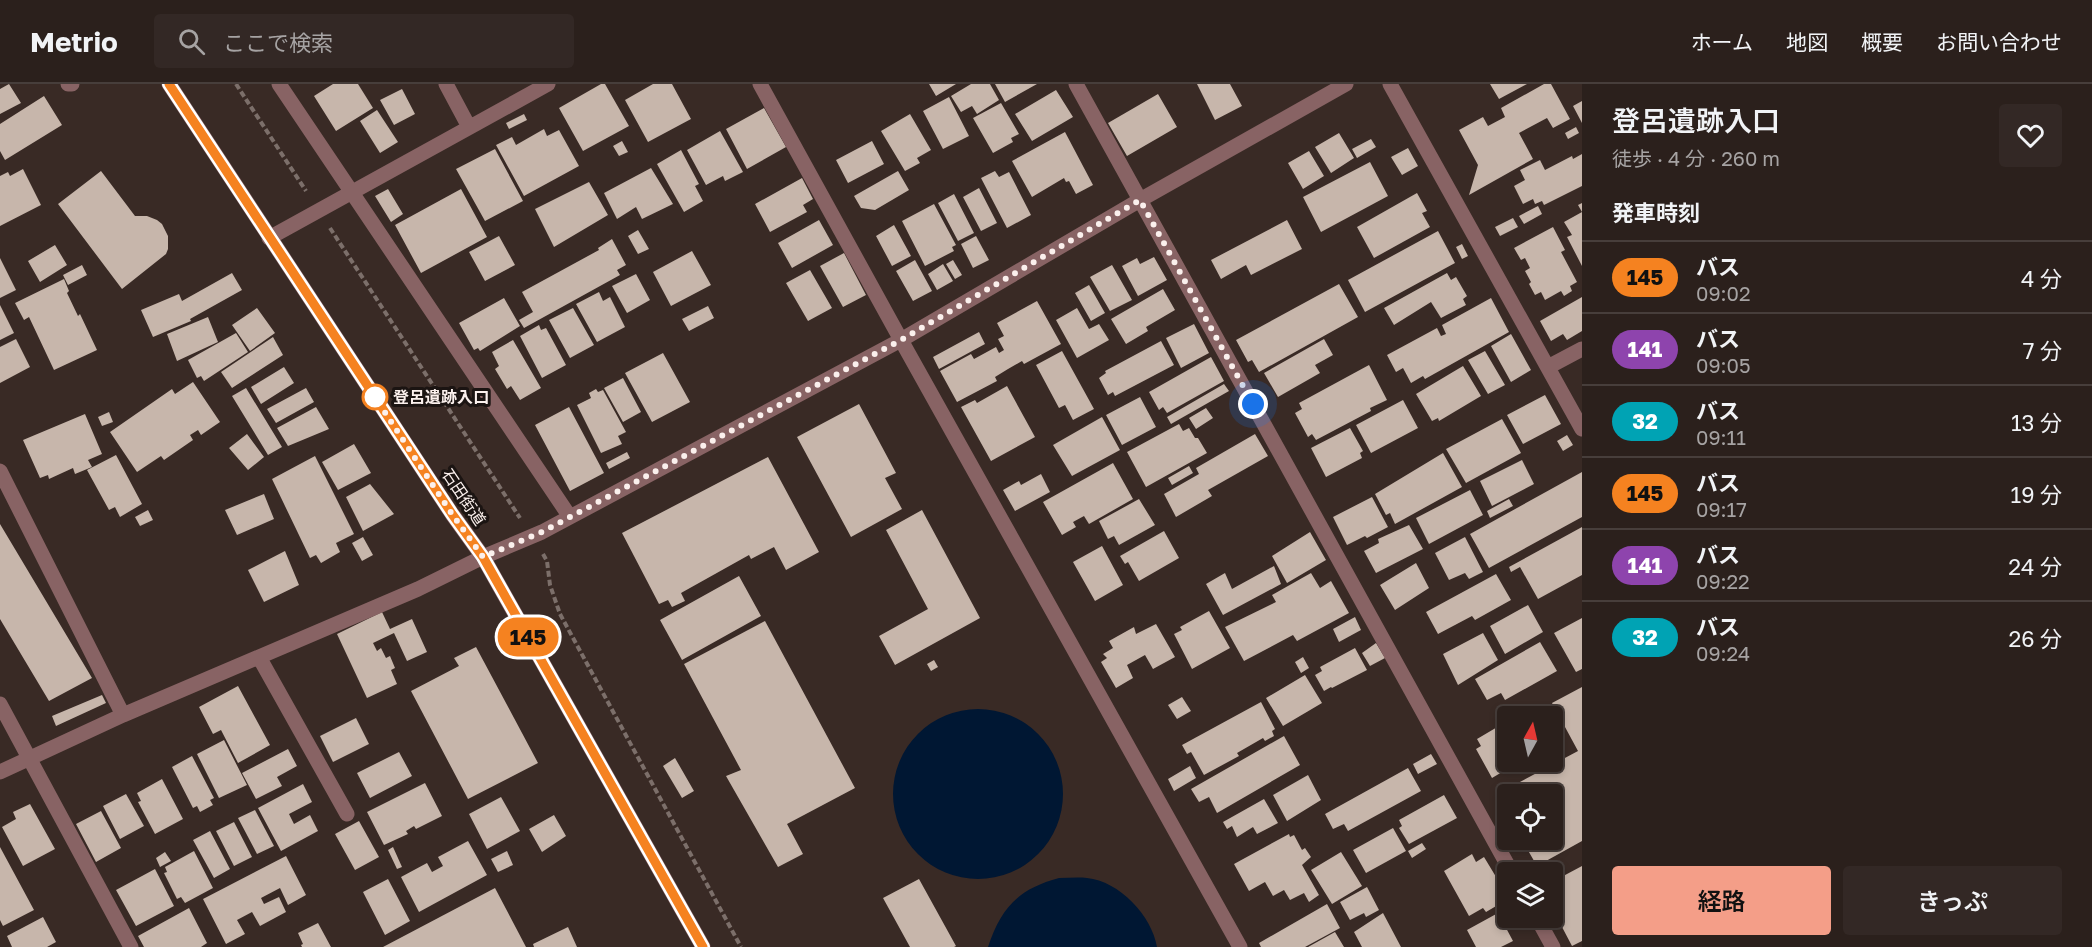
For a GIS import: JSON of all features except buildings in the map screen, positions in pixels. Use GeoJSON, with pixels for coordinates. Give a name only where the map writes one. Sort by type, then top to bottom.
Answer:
{"type":"FeatureCollection","features":[{"type":"Feature","properties":{"kind":"street","name":"石田街道"},"geometry":{"type":"LineString","coordinates":[[169,84],[452,514],[483,557],[703,947]]}},
{"type":"Feature","properties":{"kind":"street"},"geometry":{"type":"LineString","coordinates":[[279,84],[350,193],[570,517]]}},
{"type":"Feature","properties":{"kind":"street"},"geometry":{"type":"LineString","coordinates":[[446,84],[469,128]]}},
{"type":"Feature","properties":{"kind":"street"},"geometry":{"type":"LineString","coordinates":[[269,238],[548,84]]}},
{"type":"Feature","properties":{"kind":"street"},"geometry":{"type":"LineString","coordinates":[[760,84],[1240,947]]}},
{"type":"Feature","properties":{"kind":"street"},"geometry":{"type":"LineString","coordinates":[[1076,84],[1506,862]]}},
{"type":"Feature","properties":{"kind":"street"},"geometry":{"type":"LineString","coordinates":[[0,772],[123,715],[418,589],[483,557],[532,537],[901,340],[1140,200],[1346,84]]}},
{"type":"Feature","properties":{"kind":"street"},"geometry":{"type":"LineString","coordinates":[[1390,84],[1582,429]]}},
{"type":"Feature","properties":{"kind":"street"},"geometry":{"type":"LineString","coordinates":[[1548,367],[1582,349]]}},
{"type":"Feature","properties":{"kind":"street"},"geometry":{"type":"LineString","coordinates":[[0,471],[123,715]]}},
{"type":"Feature","properties":{"kind":"street"},"geometry":{"type":"LineString","coordinates":[[259,657],[346,814]]}},
{"type":"Feature","properties":{"kind":"street"},"geometry":{"type":"LineString","coordinates":[[0,704],[131,947]]}},
{"type":"Feature","properties":{"kind":"street"},"geometry":{"type":"LineString","coordinates":[[1543,928],[1553,947]]}},
{"type":"Feature","properties":{"kind":"path"},"geometry":{"type":"LineString","coordinates":[[236,84],[547,561],[550,585],[560,614],[741,947]]}},
{"type":"Feature","properties":{"kind":"water"},"geometry":{"type":"Polygon","coordinates":[[[978,709],[995,710],[1011,715],[1038,734],[1057,761],[1062,777],[1062,811],[1057,827],[1038,854],[1011,873],[995,878],[978,879],[961,878],[945,873],[918,854],[899,827],[894,811],[893,794],[894,777],[899,761],[918,734],[945,715],[961,710],[978,709]]]}},
{"type":"Feature","properties":{"kind":"water"},"geometry":{"type":"Polygon","coordinates":[[[1059,878],[1084,878],[1099,881],[1122,893],[1141,912],[1154,935],[1157,947],[988,947],[999,921],[1013,902],[1032,888],[1059,878]]]}},
{"type":"Feature","properties":{"kind":"bus line","name":"145"},"geometry":{"type":"LineString","coordinates":[[169,84],[452,514],[483,557],[703,947]]}},
{"type":"Feature","properties":{"kind":"place","name":"登呂遺跡入口"},"geometry":{"type":"Point","coordinates":[375,397]}},
{"type":"Feature","properties":{"kind":"route"},"geometry":{"type":"LineString","coordinates":[[375,397],[483,557],[542,532],[901,340],[1140,200],[1253,404]]}}]}
